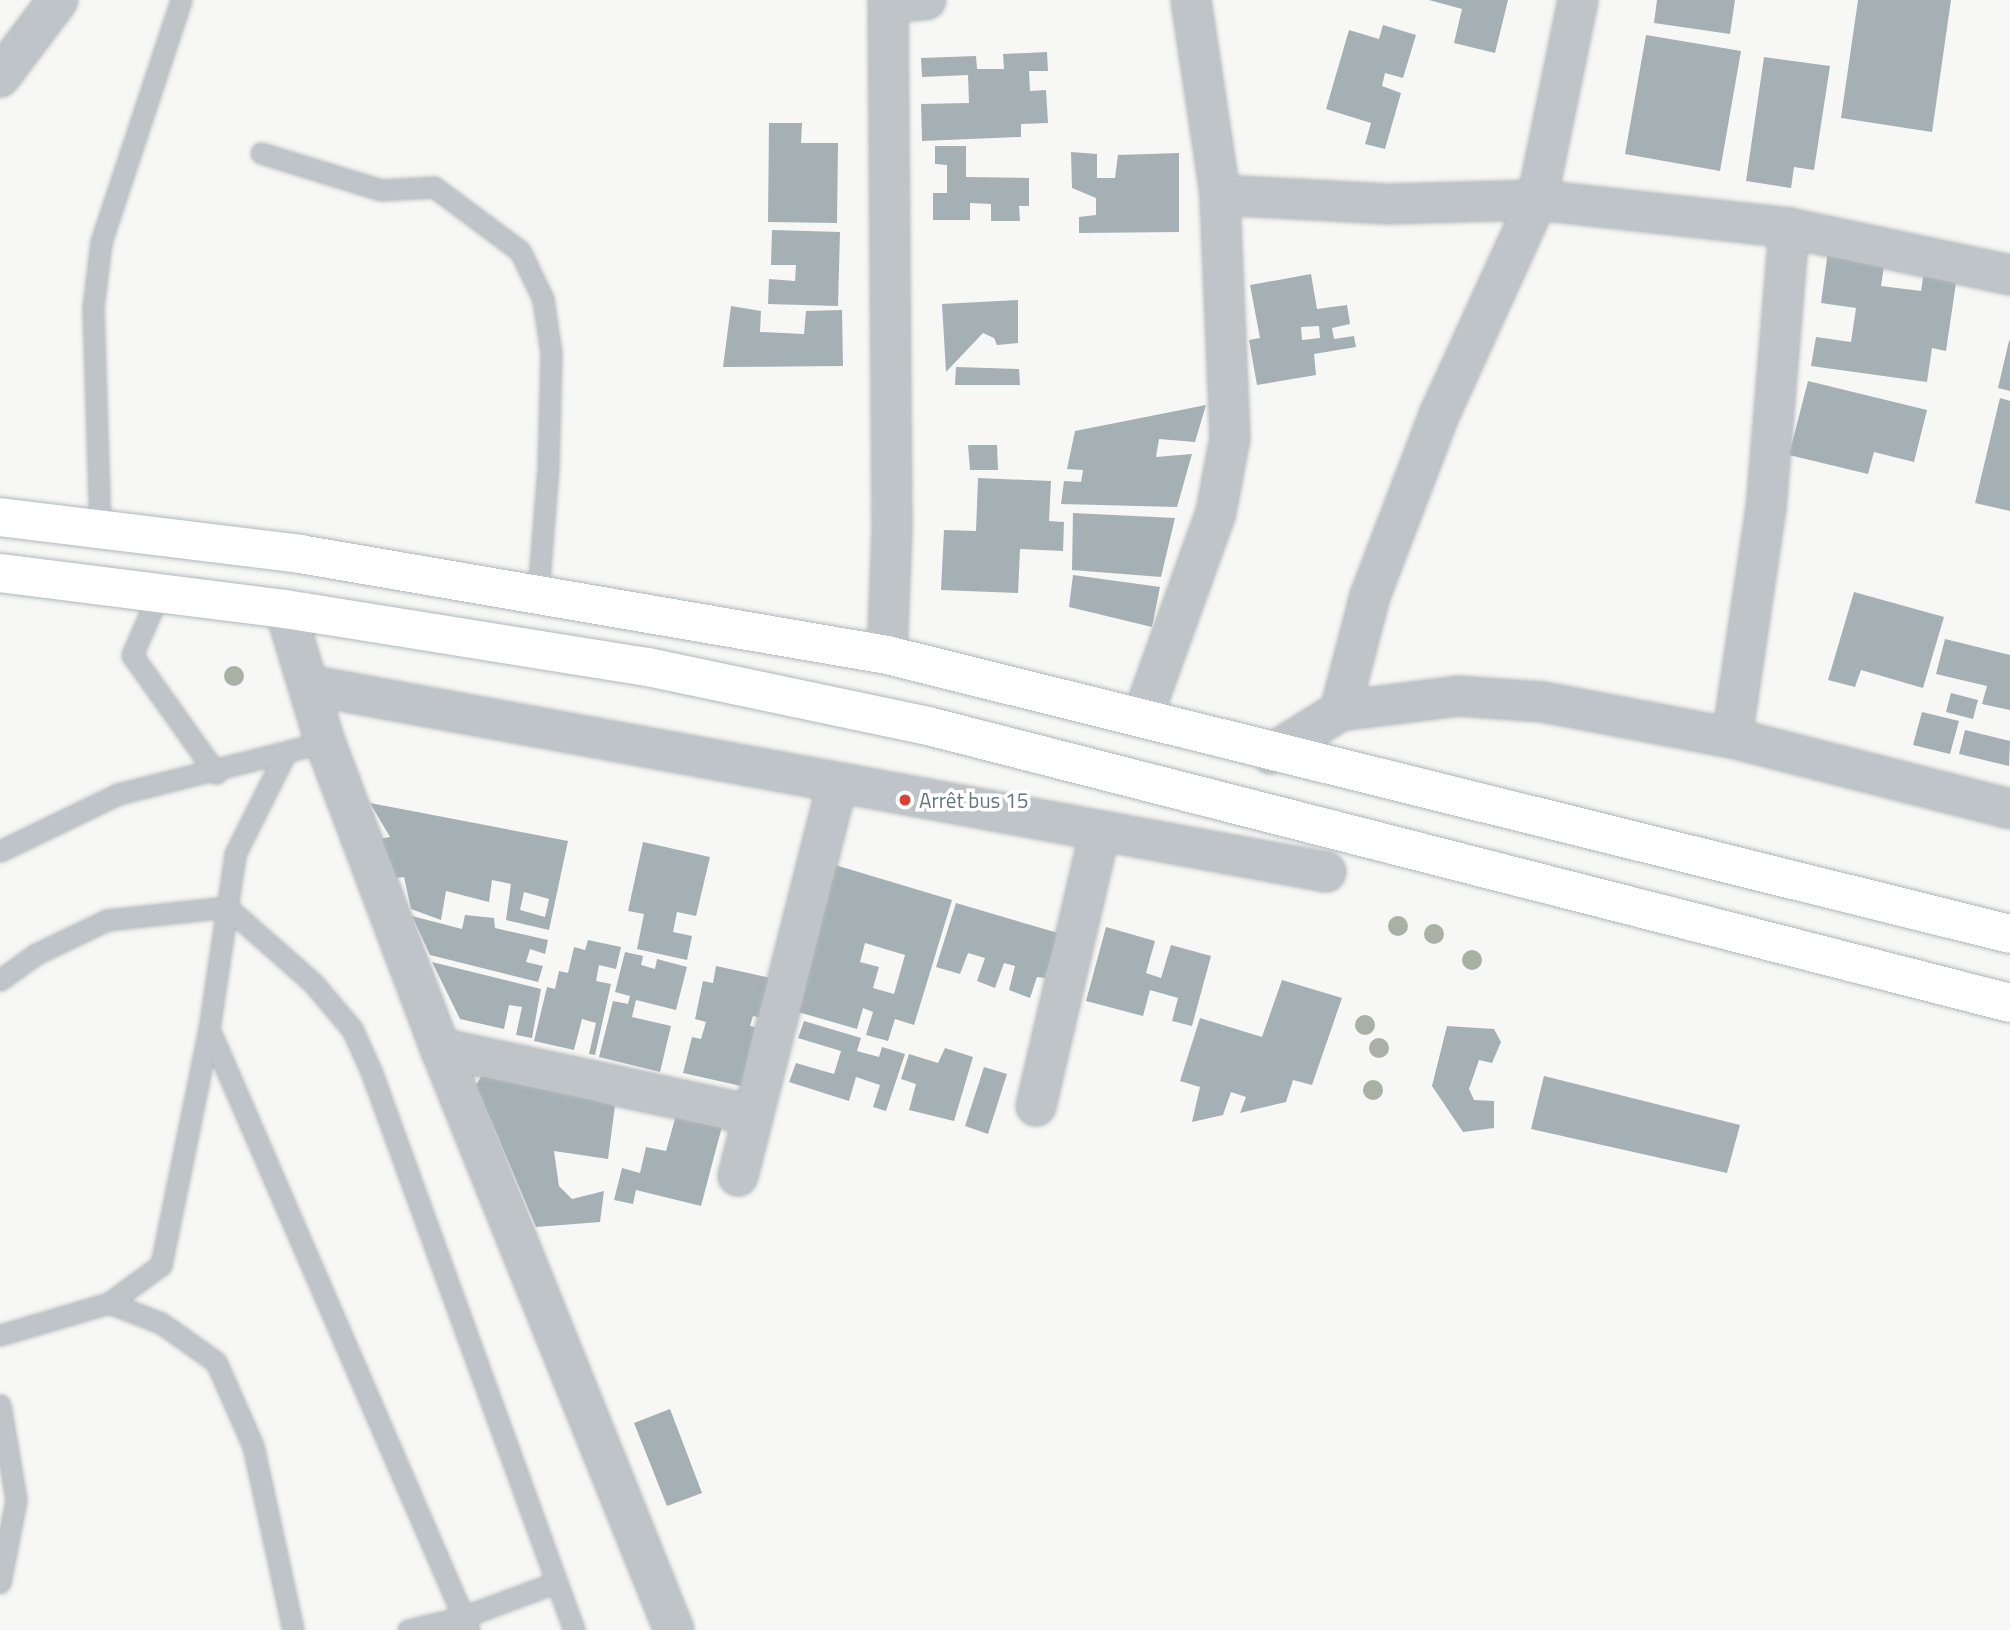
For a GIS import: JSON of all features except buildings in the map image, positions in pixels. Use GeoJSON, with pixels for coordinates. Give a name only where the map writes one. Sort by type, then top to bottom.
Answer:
{"type":"FeatureCollection","features":[{"type":"Feature","properties":{"kind":"highway"},"geometry":{"type":"LineString","coordinates":[[0,517],[300,554],[538,593],[887,656],[1142,718],[1271,754],[2010,934]]}},
{"type":"Feature","properties":{"kind":"highway"},"geometry":{"type":"LineString","coordinates":[[0,573],[160,591],[285,609],[648,667],[928,726],[2010,1003]]}},
{"type":"Feature","properties":{"kind":"street"},"geometry":{"type":"LineString","coordinates":[[0,76],[58,0]]}},
{"type":"Feature","properties":{"kind":"street"},"geometry":{"type":"LineString","coordinates":[[887,656],[892,530],[888,2],[926,0]]}},
{"type":"Feature","properties":{"kind":"street"},"geometry":{"type":"LineString","coordinates":[[1142,718],[1216,512],[1230,438],[1220,195],[1191,0]]}},
{"type":"Feature","properties":{"kind":"street"},"geometry":{"type":"LineString","coordinates":[[1340,711],[1370,596],[1440,413],[1537,200],[1578,0]]}},
{"type":"Feature","properties":{"kind":"street"},"geometry":{"type":"LineString","coordinates":[[1220,195],[1388,204],[1537,200],[1788,228],[2010,275]]}},
{"type":"Feature","properties":{"kind":"street"},"geometry":{"type":"LineString","coordinates":[[1732,738],[1766,509],[1788,228]]}},
{"type":"Feature","properties":{"kind":"street"},"geometry":{"type":"LineString","coordinates":[[285,609],[325,742],[440,1048],[674,1630]]}},
{"type":"Feature","properties":{"kind":"street"},"geometry":{"type":"LineString","coordinates":[[308,685],[1326,872]]}},
{"type":"Feature","properties":{"kind":"street"},"geometry":{"type":"LineString","coordinates":[[1271,754],[1340,711],[1470,697],[1543,702],[1732,738],[2010,809]]}},
{"type":"Feature","properties":{"kind":"street"},"geometry":{"type":"LineString","coordinates":[[737,1176],[837,784]]}},
{"type":"Feature","properties":{"kind":"street"},"geometry":{"type":"LineString","coordinates":[[1036,1106],[1100,831]]}},
{"type":"Feature","properties":{"kind":"street"},"geometry":{"type":"LineString","coordinates":[[440,1048],[753,1115]]}},
{"type":"Feature","properties":{"kind":"lane"},"geometry":{"type":"LineString","coordinates":[[100,531],[93,308],[101,242],[181,0]]}},
{"type":"Feature","properties":{"kind":"lane"},"geometry":{"type":"LineString","coordinates":[[261,153],[381,190],[434,187],[520,251],[543,299],[551,353],[548,468],[538,593]]}},
{"type":"Feature","properties":{"kind":"lane"},"geometry":{"type":"LineString","coordinates":[[160,591],[132,655],[216,773]]}},
{"type":"Feature","properties":{"kind":"lane"},"geometry":{"type":"LineString","coordinates":[[0,851],[118,794],[216,773],[325,742]]}},
{"type":"Feature","properties":{"kind":"lane"},"geometry":{"type":"LineString","coordinates":[[0,1335],[109,1303],[162,1265],[209,1029],[235,854],[285,754]]}},
{"type":"Feature","properties":{"kind":"lane"},"geometry":{"type":"LineString","coordinates":[[0,980],[36,954],[107,920],[227,908],[313,983],[352,1029],[554,1583],[574,1630]]}},
{"type":"Feature","properties":{"kind":"lane"},"geometry":{"type":"LineString","coordinates":[[209,1029],[466,1624]]}},
{"type":"Feature","properties":{"kind":"lane"},"geometry":{"type":"LineString","coordinates":[[109,1303],[161,1323],[216,1362],[253,1446],[293,1630]]}},
{"type":"Feature","properties":{"kind":"lane"},"geometry":{"type":"LineString","coordinates":[[0,1405],[16,1500],[0,1582]]}},
{"type":"Feature","properties":{"kind":"lane"},"geometry":{"type":"LineString","coordinates":[[408,1630],[466,1624],[554,1583]]}},
{"type":"Feature","properties":{"kind":"place","name":"Arrêt bus 15"},"geometry":{"type":"Point","coordinates":[905,800]}}]}
